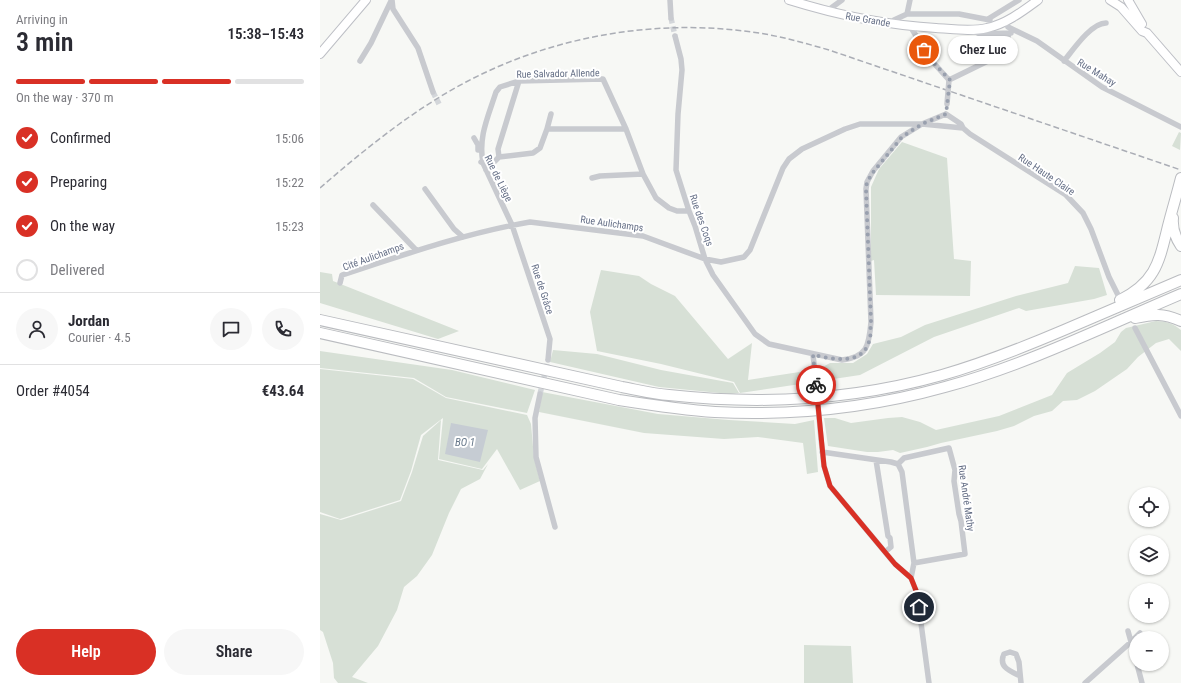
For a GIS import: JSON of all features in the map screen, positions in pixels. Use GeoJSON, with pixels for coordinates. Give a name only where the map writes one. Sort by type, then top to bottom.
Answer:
{"type":"FeatureCollection","features":[{"type":"Feature","properties":{"kind":"highway"},"geometry":{"type":"LineString","coordinates":[[1101,314],[1111,304],[1137,290],[1149,278],[1162,251],[1181,178]]}},
{"type":"Feature","properties":{"kind":"highway"},"geometry":{"type":"LineString","coordinates":[[1176,199],[1173,221],[1176,239],[1181,246]]}},
{"type":"Feature","properties":{"kind":"highway"},"geometry":{"type":"LineString","coordinates":[[320,320],[622,387],[668,395],[762,401],[853,394],[899,386],[942,375],[987,361],[1181,280]]}},
{"type":"Feature","properties":{"kind":"highway"},"geometry":{"type":"LineString","coordinates":[[320,333],[619,400],[700,411],[762,413],[854,407],[946,387],[991,373],[1181,294]]}},
{"type":"Feature","properties":{"kind":"highway"},"geometry":{"type":"LineString","coordinates":[[1125,317],[1135,318],[1158,314],[1170,316],[1181,321]]}},
{"type":"Feature","properties":{"kind":"street"},"geometry":{"type":"LineString","coordinates":[[320,54],[366,0]]}},
{"type":"Feature","properties":{"kind":"street"},"geometry":{"type":"LineString","coordinates":[[360,61],[371,43],[392,0]]}},
{"type":"Feature","properties":{"kind":"street"},"geometry":{"type":"LineString","coordinates":[[392,0],[393,9],[418,48],[433,92]]}},
{"type":"Feature","properties":{"kind":"street"},"geometry":{"type":"LineString","coordinates":[[670,0],[671,18]]}},
{"type":"Feature","properties":{"kind":"street","name":"Rue Grande"},"geometry":{"type":"LineString","coordinates":[[789,0],[827,11],[892,24],[973,30],[988,28],[1002,23],[1038,0]]}},
{"type":"Feature","properties":{"kind":"street"},"geometry":{"type":"LineString","coordinates":[[827,11],[842,0]]}},
{"type":"Feature","properties":{"kind":"street"},"geometry":{"type":"LineString","coordinates":[[907,14],[910,0]]}},
{"type":"Feature","properties":{"kind":"street"},"geometry":{"type":"LineString","coordinates":[[892,24],[894,20],[907,14],[958,14],[989,20],[1019,0]]}},
{"type":"Feature","properties":{"kind":"street"},"geometry":{"type":"LineString","coordinates":[[1110,0],[1121,7],[1142,31],[1147,33]]}},
{"type":"Feature","properties":{"kind":"street"},"geometry":{"type":"LineString","coordinates":[[1128,0],[1147,33],[1181,72]]}},
{"type":"Feature","properties":{"kind":"street"},"geometry":{"type":"LineString","coordinates":[[1064,61],[1093,28],[1100,24],[1106,23]]}},
{"type":"Feature","properties":{"kind":"street"},"geometry":{"type":"LineString","coordinates":[[910,26],[931,60],[950,80]]}},
{"type":"Feature","properties":{"kind":"street","name":"Rue Mahay"},"geometry":{"type":"LineString","coordinates":[[1008,26],[1036,41],[1102,87],[1181,127]]}},
{"type":"Feature","properties":{"kind":"street"},"geometry":{"type":"LineString","coordinates":[[973,30],[980,34],[1017,32]]}},
{"type":"Feature","properties":{"kind":"street"},"geometry":{"type":"LineString","coordinates":[[950,80],[992,59],[1005,48],[1009,33]]}},
{"type":"Feature","properties":{"kind":"street","name":"Rue des Coqs"},"geometry":{"type":"LineString","coordinates":[[675,36],[681,59],[682,70],[678,107],[676,170],[705,259],[713,275],[755,334],[769,344],[813,355],[842,360],[854,358],[865,350],[870,339],[871,322],[867,182],[874,171],[902,137],[922,124]]}},
{"type":"Feature","properties":{"kind":"street","name":"Rue Salvador Allende"},"geometry":{"type":"LineString","coordinates":[[483,163],[481,146],[483,132],[496,92],[500,87],[519,81],[603,79],[656,198],[669,208],[678,211],[689,211]]}},
{"type":"Feature","properties":{"kind":"street"},"geometry":{"type":"LineString","coordinates":[[922,124],[946,114],[950,80]]}},
{"type":"Feature","properties":{"kind":"street"},"geometry":{"type":"LineString","coordinates":[[499,156],[498,149],[519,81]]}},
{"type":"Feature","properties":{"kind":"street"},"geometry":{"type":"LineString","coordinates":[[486,170],[499,156],[533,153],[540,148],[551,114]]}},
{"type":"Feature","properties":{"kind":"street","name":"Rue Haute Claire"},"geometry":{"type":"LineString","coordinates":[[946,114],[961,124],[963,128],[1066,195],[1074,203],[1083,213],[1091,229],[1108,277],[1119,297]]}},
{"type":"Feature","properties":{"kind":"street","name":"Rue Aulichamps"},"geometry":{"type":"LineString","coordinates":[[512,225],[530,222],[643,236],[705,259],[721,262],[733,260],[744,257],[750,250],[783,168],[789,159],[802,149],[845,129],[860,124],[922,124]]}},
{"type":"Feature","properties":{"kind":"street"},"geometry":{"type":"LineString","coordinates":[[922,124],[963,128]]}},
{"type":"Feature","properties":{"kind":"street"},"geometry":{"type":"LineString","coordinates":[[547,129],[626,129]]}},
{"type":"Feature","properties":{"kind":"street","name":"Rue de Liège"},"geometry":{"type":"LineString","coordinates":[[474,138],[478,145],[479,160],[483,163],[512,225]]}},
{"type":"Feature","properties":{"kind":"street"},"geometry":{"type":"LineString","coordinates":[[592,178],[600,176],[644,174]]}},
{"type":"Feature","properties":{"kind":"street"},"geometry":{"type":"LineString","coordinates":[[425,189],[454,229],[463,238]]}},
{"type":"Feature","properties":{"kind":"street","name":"Cité Aulichamps"},"geometry":{"type":"LineString","coordinates":[[373,204],[416,250]]}},
{"type":"Feature","properties":{"kind":"street","name":"Cité Aulichamps"},"geometry":{"type":"LineString","coordinates":[[340,283],[342,275],[416,250],[512,225]]}},
{"type":"Feature","properties":{"kind":"street","name":"Rue de Grâce"},"geometry":{"type":"LineString","coordinates":[[512,225],[550,339],[548,360]]}},
{"type":"Feature","properties":{"kind":"street"},"geometry":{"type":"LineString","coordinates":[[1135,328],[1181,416]]}},
{"type":"Feature","properties":{"kind":"street"},"geometry":{"type":"LineString","coordinates":[[813,355],[822,452],[824,466],[830,486],[895,564],[911,578],[917,593],[929,683]]}},
{"type":"Feature","properties":{"kind":"street"},"geometry":{"type":"LineString","coordinates":[[540,394],[535,418],[536,458],[555,526]]}},
{"type":"Feature","properties":{"kind":"street","name":"Rue André Mathy"},"geometry":{"type":"LineString","coordinates":[[898,464],[904,458],[949,448],[954,470],[958,514],[961,521],[965,554],[914,563]]}},
{"type":"Feature","properties":{"kind":"street"},"geometry":{"type":"LineString","coordinates":[[822,452],[898,464],[902,472],[914,563],[911,578]]}},
{"type":"Feature","properties":{"kind":"street"},"geometry":{"type":"LineString","coordinates":[[876,460],[891,547],[885,552]]}},
{"type":"Feature","properties":{"kind":"street"},"geometry":{"type":"LineString","coordinates":[[1085,683],[1129,645]]}},
{"type":"Feature","properties":{"kind":"street"},"geometry":{"type":"LineString","coordinates":[[1139,671],[1142,683]]}},
{"type":"Feature","properties":{"kind":"street"},"geometry":{"type":"LineString","coordinates":[[1020,676],[1021,683]]}},
{"type":"Feature","properties":{"kind":"shaded area"},"geometry":{"type":"Polygon","coordinates":[[[1179,132],[1181,133],[1180,150],[1172,146],[1179,132]]]}},
{"type":"Feature","properties":{"kind":"shaded area"},"geometry":{"type":"Polygon","coordinates":[[[902,142],[947,158],[954,259],[971,261],[970,296],[876,295],[874,260],[871,261],[871,187],[879,169],[902,142]]]}},
{"type":"Feature","properties":{"kind":"shaded area"},"geometry":{"type":"Polygon","coordinates":[[[1075,266],[1099,268],[1107,295],[1094,299],[1026,311],[1019,308],[934,337],[860,375],[740,393],[734,382],[661,364],[597,351],[590,312],[601,270],[639,276],[675,296],[728,359],[752,343],[748,380],[819,369],[830,363],[853,363],[867,354],[873,344],[901,337],[925,325],[1016,296],[1068,283],[1075,266]]]}},
{"type":"Feature","properties":{"kind":"shaded area"},"geometry":{"type":"Polygon","coordinates":[[[320,272],[332,274],[333,281],[459,331],[438,339],[320,303],[320,272]]]}},
{"type":"Feature","properties":{"kind":"shaded area"},"geometry":{"type":"Polygon","coordinates":[[[1156,321],[1170,323],[1181,330],[1181,351],[1169,339],[1156,343],[1138,357],[1127,369],[1095,391],[1077,400],[1063,401],[1052,411],[1034,416],[1014,426],[900,453],[893,450],[867,452],[828,446],[824,418],[835,418],[851,423],[902,417],[920,422],[936,430],[999,416],[1052,395],[1067,373],[1115,342],[1121,332],[1126,328],[1156,321]]]}},
{"type":"Feature","properties":{"kind":"shaded area"},"geometry":{"type":"Polygon","coordinates":[[[553,350],[597,354],[661,370],[733,383],[739,393],[730,394],[659,387],[550,362],[553,350]]]}},
{"type":"Feature","properties":{"kind":"shaded area"},"geometry":{"type":"Polygon","coordinates":[[[320,351],[452,370],[535,390],[527,413],[446,397],[414,378],[320,368],[320,351]]]}},
{"type":"Feature","properties":{"kind":"shaded area"},"geometry":{"type":"Polygon","coordinates":[[[320,369],[413,379],[446,398],[527,415],[531,424],[534,458],[540,481],[520,490],[497,449],[482,469],[439,459],[443,418],[421,435],[411,471],[400,500],[340,519],[320,512],[320,369]]]}},
{"type":"Feature","properties":{"kind":"shaded area"},"geometry":{"type":"Polygon","coordinates":[[[542,392],[658,414],[795,424],[814,420],[818,472],[807,474],[803,443],[758,437],[724,439],[644,433],[539,412],[542,392]]]}},
{"type":"Feature","properties":{"kind":"shaded area"},"geometry":{"type":"Polygon","coordinates":[[[441,420],[438,460],[483,470],[488,464],[480,479],[461,489],[449,513],[432,555],[417,576],[404,587],[397,610],[378,646],[352,677],[368,683],[338,683],[334,678],[333,663],[323,632],[320,630],[320,514],[341,520],[401,501],[423,436],[441,420]]]}},
{"type":"Feature","properties":{"kind":"shaded area"},"geometry":{"type":"Polygon","coordinates":[[[804,645],[851,646],[853,683],[804,683],[804,645]]]}},
{"type":"Feature","properties":{"kind":"water","name":"BO 1"},"geometry":{"type":"Polygon","coordinates":[[[451,423],[488,430],[480,462],[445,454],[451,423]]]}},
{"type":"Feature","properties":{"kind":"tunnel"},"geometry":{"type":"LineString","coordinates":[[671,18],[675,36]]}},
{"type":"Feature","properties":{"kind":"tunnel"},"geometry":{"type":"LineString","coordinates":[[433,92],[439,104]]}},
{"type":"Feature","properties":{"kind":"tunnel"},"geometry":{"type":"LineString","coordinates":[[540,394],[548,360]]}},
{"type":"Feature","properties":{"kind":"railway"},"geometry":{"type":"LineString","coordinates":[[320,188],[390,131],[427,105],[466,82],[501,65],[574,41],[650,29],[688,28],[727,29],[765,34],[829,50],[1181,170]]}},
{"type":"Feature","properties":{"kind":"way so far"},"geometry":{"type":"LineString","coordinates":[[816,385],[813,355],[842,360],[854,358],[865,350],[870,339],[871,322],[867,182],[874,171],[902,137],[922,124],[946,114],[950,80],[931,60],[924,50]]}},
{"type":"Feature","properties":{"kind":"place","name":"Chez Luc"},"geometry":{"type":"Point","coordinates":[924,50]}},
{"type":"Feature","properties":{"kind":"route"},"geometry":{"type":"LineString","coordinates":[[816,385],[824,466],[830,486],[844,505],[895,564],[911,578],[917,593],[919,607]]}}]}
